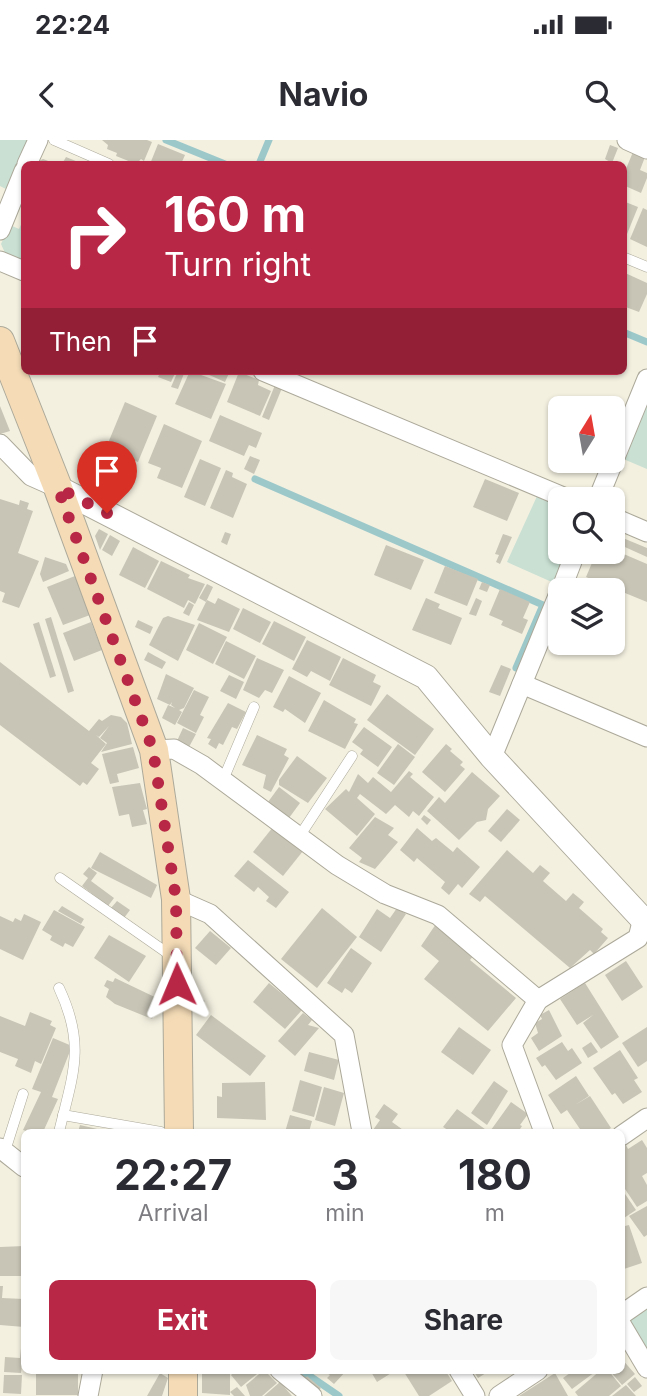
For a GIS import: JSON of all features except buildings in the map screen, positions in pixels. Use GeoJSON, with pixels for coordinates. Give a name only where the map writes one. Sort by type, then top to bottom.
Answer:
{"type":"FeatureCollection","features":[{"type":"Feature","properties":{"kind":"main road"},"geometry":{"type":"LineString","coordinates":[[0,341],[58,488],[153,750],[176,899],[179,1129]]}},
{"type":"Feature","properties":{"kind":"main road"},"geometry":{"type":"LineString","coordinates":[[183,1374],[184,1396]]}},
{"type":"Feature","properties":{"kind":"street"},"geometry":{"type":"LineString","coordinates":[[28,161],[37,140]]}},
{"type":"Feature","properties":{"kind":"street"},"geometry":{"type":"LineString","coordinates":[[627,140],[647,149]]}},
{"type":"Feature","properties":{"kind":"street"},"geometry":{"type":"LineString","coordinates":[[0,230],[21,178]]}},
{"type":"Feature","properties":{"kind":"street"},"geometry":{"type":"LineString","coordinates":[[0,261],[21,270]]}},
{"type":"Feature","properties":{"kind":"street"},"geometry":{"type":"LineString","coordinates":[[273,375],[548,491]]}},
{"type":"Feature","properties":{"kind":"street"},"geometry":{"type":"LineString","coordinates":[[603,487],[647,379]]}},
{"type":"Feature","properties":{"kind":"street"},"geometry":{"type":"LineString","coordinates":[[0,444],[31,476],[426,677],[492,757],[645,923],[638,939],[538,1000],[512,1045],[543,1129]]}},
{"type":"Feature","properties":{"kind":"street"},"geometry":{"type":"LineString","coordinates":[[625,522],[647,531]]}},
{"type":"Feature","properties":{"kind":"street"},"geometry":{"type":"LineString","coordinates":[[492,757],[548,620]]}},
{"type":"Feature","properties":{"kind":"street"},"geometry":{"type":"LineString","coordinates":[[522,684],[647,737]]}},
{"type":"Feature","properties":{"kind":"street"},"geometry":{"type":"LineString","coordinates":[[153,750],[174,749],[223,780],[337,865],[385,894],[438,915],[538,1000]]}},
{"type":"Feature","properties":{"kind":"street"},"geometry":{"type":"LineString","coordinates":[[176,899],[210,914],[344,1035],[361,1129]]}},
{"type":"Feature","properties":{"kind":"street"},"geometry":{"type":"LineString","coordinates":[[625,1133],[647,1118]]}},
{"type":"Feature","properties":{"kind":"street"},"geometry":{"type":"LineString","coordinates":[[2,1150],[21,1165]]}},
{"type":"Feature","properties":{"kind":"street"},"geometry":{"type":"LineString","coordinates":[[625,1312],[647,1297]]}},
{"type":"Feature","properties":{"kind":"street"},"geometry":{"type":"LineString","coordinates":[[625,1331],[647,1368]]}},
{"type":"Feature","properties":{"kind":"street"},"geometry":{"type":"LineString","coordinates":[[88,1396],[92,1374]]}},
{"type":"Feature","properties":{"kind":"street"},"geometry":{"type":"LineString","coordinates":[[285,1374],[312,1396]]}},
{"type":"Feature","properties":{"kind":"street"},"geometry":{"type":"LineString","coordinates":[[461,1374],[475,1396]]}},
{"type":"Feature","properties":{"kind":"street"},"geometry":{"type":"LineString","coordinates":[[499,1396],[532,1374]]}},
{"type":"Feature","properties":{"kind":"lane"},"geometry":{"type":"LineString","coordinates":[[54,140],[102,161]]}},
{"type":"Feature","properties":{"kind":"lane"},"geometry":{"type":"LineString","coordinates":[[627,259],[647,267]]}},
{"type":"Feature","properties":{"kind":"lane"},"geometry":{"type":"LineString","coordinates":[[223,780],[254,707]]}},
{"type":"Feature","properties":{"kind":"lane"},"geometry":{"type":"LineString","coordinates":[[299,837],[352,756]]}},
{"type":"Feature","properties":{"kind":"lane"},"geometry":{"type":"LineString","coordinates":[[60,878],[176,960]]}},
{"type":"Feature","properties":{"kind":"lane"},"geometry":{"type":"LineString","coordinates":[[59,988],[72,1016],[77,1046],[60,1129]]}},
{"type":"Feature","properties":{"kind":"lane"},"geometry":{"type":"LineString","coordinates":[[2,1150],[23,1094]]}},
{"type":"Feature","properties":{"kind":"lane"},"geometry":{"type":"LineString","coordinates":[[63,1115],[144,1129]]}},
{"type":"Feature","properties":{"kind":"green space"},"geometry":{"type":"Polygon","coordinates":[[[0,140],[32,140],[10,191],[0,186],[0,140]]]}},
{"type":"Feature","properties":{"kind":"green space"},"geometry":{"type":"Polygon","coordinates":[[[10,225],[19,229],[21,225],[21,262],[6,255],[1,244],[10,225]]]}},
{"type":"Feature","properties":{"kind":"green space"},"geometry":{"type":"Polygon","coordinates":[[[644,405],[647,406],[647,469],[625,460],[625,449],[644,405]]]}},
{"type":"Feature","properties":{"kind":"green space"},"geometry":{"type":"Polygon","coordinates":[[[538,494],[548,498],[548,564],[562,564],[556,578],[548,578],[548,580],[507,562],[538,494]]]}},
{"type":"Feature","properties":{"kind":"green space"},"geometry":{"type":"Polygon","coordinates":[[[647,1302],[647,1353],[630,1326],[632,1312],[647,1302]]]}},
{"type":"Feature","properties":{"kind":"waterway"},"geometry":{"type":"LineString","coordinates":[[166,140],[218,161]]}},
{"type":"Feature","properties":{"kind":"waterway"},"geometry":{"type":"LineString","coordinates":[[260,161],[269,140]]}},
{"type":"Feature","properties":{"kind":"waterway"},"geometry":{"type":"LineString","coordinates":[[627,334],[647,342]]}},
{"type":"Feature","properties":{"kind":"waterway"},"geometry":{"type":"LineString","coordinates":[[255,479],[543,605],[516,668]]}},
{"type":"Feature","properties":{"kind":"waterway"},"geometry":{"type":"LineString","coordinates":[[307,1374],[339,1396]]}},
{"type":"Feature","properties":{"kind":"route"},"geometry":{"type":"LineString","coordinates":[[107,513],[58,488],[153,750],[176,899],[177,984]]}}]}
